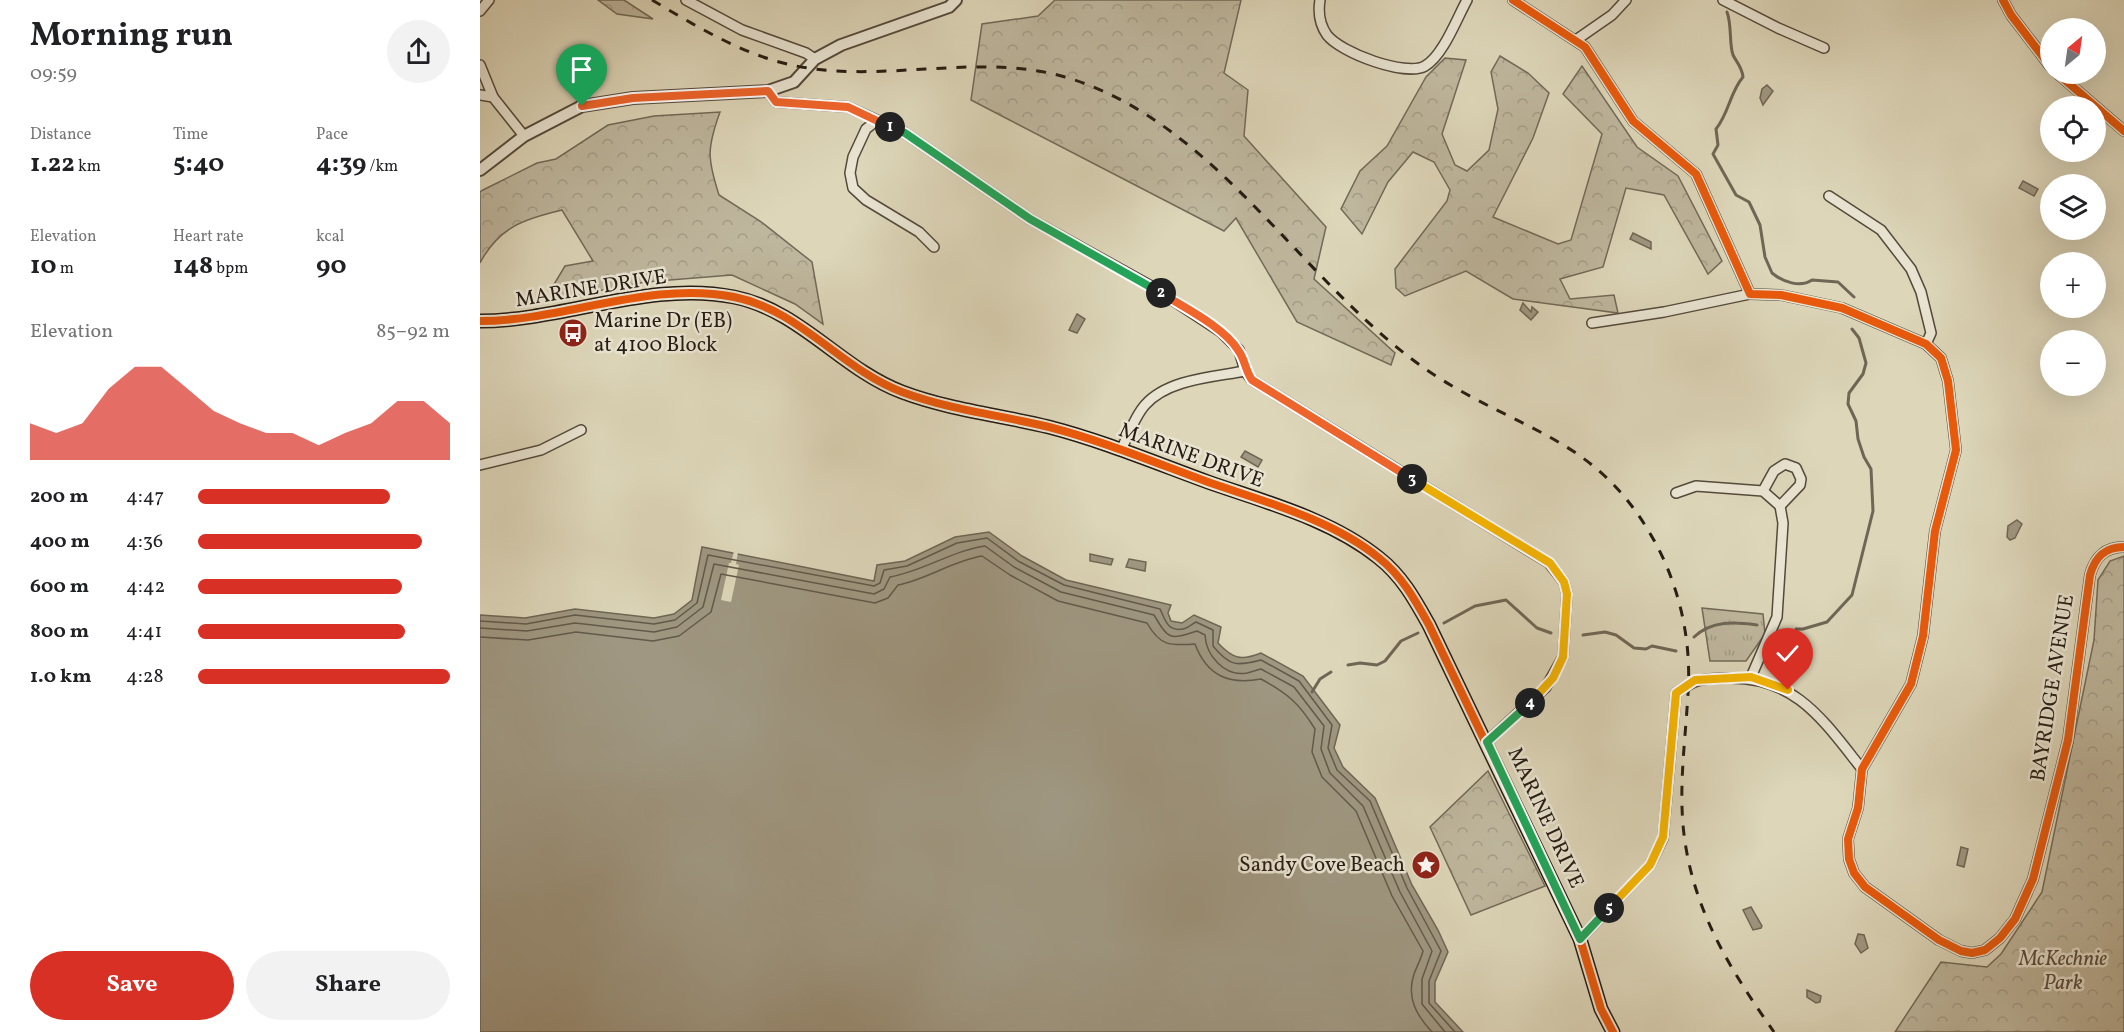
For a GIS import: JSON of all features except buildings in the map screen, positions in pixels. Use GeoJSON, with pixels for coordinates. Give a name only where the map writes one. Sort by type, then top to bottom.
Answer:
{"type":"FeatureCollection","features":[{"type":"Feature","properties":{"kind":"main road","name":"MARINE DRIVE"},"geometry":{"type":"LineString","coordinates":[[480,321],[507,321],[618,301],[688,292],[735,297],[764,307],[804,328],[866,373],[899,391],[945,406],[1075,434],[1335,530],[1356,540],[1380,559],[1409,589],[1490,748],[1580,939],[1601,1009],[1613,1032]]}},
{"type":"Feature","properties":{"kind":"street"},"geometry":{"type":"LineString","coordinates":[[480,11],[489,0]]}},
{"type":"Feature","properties":{"kind":"street"},"geometry":{"type":"LineString","coordinates":[[686,0],[742,30],[806,53],[815,59]]}},
{"type":"Feature","properties":{"kind":"street"},"geometry":{"type":"LineString","coordinates":[[480,170],[524,136],[582,106],[597,102],[768,91],[794,82],[815,59],[857,38],[948,7],[956,0]]}},
{"type":"Feature","properties":{"kind":"street"},"geometry":{"type":"LineString","coordinates":[[1320,0],[1320,18],[1327,34],[1334,42],[1373,60],[1410,71],[1422,68],[1436,56],[1467,0]]}},
{"type":"Feature","properties":{"kind":"street"},"geometry":{"type":"LineString","coordinates":[[1513,0],[1576,39],[1593,55],[1632,121],[1696,174],[1750,294]]}},
{"type":"Feature","properties":{"kind":"street"},"geometry":{"type":"LineString","coordinates":[[1576,39],[1611,15],[1626,0]]}},
{"type":"Feature","properties":{"kind":"street"},"geometry":{"type":"LineString","coordinates":[[1723,0],[1824,48]]}},
{"type":"Feature","properties":{"kind":"street"},"geometry":{"type":"LineString","coordinates":[[2003,0],[2011,15],[2040,53]]}},
{"type":"Feature","properties":{"kind":"street"},"geometry":{"type":"LineString","coordinates":[[480,65],[493,97],[524,136]]}},
{"type":"Feature","properties":{"kind":"street"},"geometry":{"type":"LineString","coordinates":[[2070,84],[2124,131]]}},
{"type":"Feature","properties":{"kind":"street"},"geometry":{"type":"LineString","coordinates":[[768,91],[776,102],[848,107],[905,133],[1030,219],[1151,286],[1221,332],[1239,350],[1245,371],[1252,380],[1550,563],[1559,572],[1567,594],[1563,657],[1546,687],[1490,748]]}},
{"type":"Feature","properties":{"kind":"street"},"geometry":{"type":"LineString","coordinates":[[480,95],[493,97]]}},
{"type":"Feature","properties":{"kind":"street"},"geometry":{"type":"LineString","coordinates":[[876,121],[866,129],[853,157],[850,173],[853,188],[866,200],[919,231],[934,247]]}},
{"type":"Feature","properties":{"kind":"street"},"geometry":{"type":"LineString","coordinates":[[1829,196],[1881,230],[1911,269],[1922,292],[1931,333],[1926,344]]}},
{"type":"Feature","properties":{"kind":"street","name":"BAYRIDGE AVENUE"},"geometry":{"type":"LineString","coordinates":[[1592,323],[1664,312],[1750,294],[1781,295],[1842,308],[1926,344],[1941,358],[1948,381],[1956,450],[1935,531],[1923,636],[1911,684],[1862,769],[1858,808],[1848,839],[1847,851],[1851,866],[1859,880],[1950,946],[1972,953],[1991,946],[2015,919],[2033,879],[2068,740],[2087,590],[2093,566],[2100,554],[2124,547]]}},
{"type":"Feature","properties":{"kind":"street"},"geometry":{"type":"LineString","coordinates":[[1121,450],[1145,405],[1161,393],[1190,381],[1245,371]]}},
{"type":"Feature","properties":{"kind":"street"},"geometry":{"type":"LineString","coordinates":[[480,465],[541,450],[582,430]]}},
{"type":"Feature","properties":{"kind":"street"},"geometry":{"type":"LineString","coordinates":[[1763,491],[1779,466],[1785,464],[1796,468],[1802,479],[1800,485],[1780,506]]}},
{"type":"Feature","properties":{"kind":"street"},"geometry":{"type":"LineString","coordinates":[[1676,493],[1696,486],[1763,491],[1780,506],[1783,523],[1777,617],[1751,677]]}},
{"type":"Feature","properties":{"kind":"street"},"geometry":{"type":"LineString","coordinates":[[1580,939],[1650,865],[1663,837],[1676,693],[1695,680],[1751,677],[1788,690],[1816,711],[1862,769]]}},
{"type":"Feature","properties":{"kind":"green space"},"geometry":{"type":"Polygon","coordinates":[[[598,0],[624,0],[653,19],[617,14],[598,0]]]}},
{"type":"Feature","properties":{"kind":"green space"},"geometry":{"type":"Polygon","coordinates":[[[1055,0],[1241,0],[1224,73],[1248,90],[1244,136],[1326,227],[1314,279],[1395,353],[1391,365],[1297,322],[1236,218],[1224,231],[971,100],[982,24],[1038,16],[1055,0]]]}},
{"type":"Feature","properties":{"kind":"green space"},"geometry":{"type":"Polygon","coordinates":[[[1500,56],[1528,73],[1549,93],[1533,138],[1493,217],[1558,244],[1571,240],[1602,134],[1563,94],[1582,66],[1637,147],[1678,176],[1722,261],[1708,274],[1664,195],[1626,188],[1603,267],[1560,279],[1570,299],[1614,295],[1618,313],[1513,299],[1466,271],[1405,296],[1396,288],[1395,269],[1447,201],[1450,190],[1434,162],[1413,152],[1388,182],[1362,234],[1341,209],[1360,171],[1387,146],[1426,77],[1445,58],[1466,60],[1442,134],[1455,165],[1467,171],[1489,150],[1498,109],[1491,72],[1500,56]]]}},
{"type":"Feature","properties":{"kind":"green space"},"geometry":{"type":"Polygon","coordinates":[[[720,112],[710,153],[712,171],[719,195],[760,221],[812,262],[823,324],[795,304],[732,275],[645,282],[561,298],[553,286],[565,266],[593,261],[562,210],[514,226],[495,241],[480,263],[480,192],[483,190],[537,163],[556,159],[608,125],[654,116],[720,112]]]}},
{"type":"Feature","properties":{"kind":"green space","name":"McKechnie Park"},"geometry":{"type":"Polygon","coordinates":[[[2124,556],[2124,1032],[1895,1032],[1941,962],[1987,967],[2001,954],[2042,892],[2094,640],[2098,580],[2110,561],[2124,556]]]}},
{"type":"Feature","properties":{"kind":"green space"},"geometry":{"type":"Polygon","coordinates":[[[1702,608],[1763,614],[1765,634],[1746,661],[1710,661],[1702,608]]]}},
{"type":"Feature","properties":{"kind":"green space"},"geometry":{"type":"Polygon","coordinates":[[[1488,771],[1545,886],[1471,915],[1430,827],[1488,771]]]}},
{"type":"Feature","properties":{"kind":"water"},"geometry":{"type":"Polygon","coordinates":[[[1767,85],[1773,91],[1763,105],[1760,98],[1762,89],[1767,85]]]}},
{"type":"Feature","properties":{"kind":"water"},"geometry":{"type":"Polygon","coordinates":[[[2023,181],[2038,189],[2034,196],[2019,188],[2023,181]]]}},
{"type":"Feature","properties":{"kind":"water"},"geometry":{"type":"Polygon","coordinates":[[[1633,233],[1651,242],[1651,249],[1630,239],[1633,233]]]}},
{"type":"Feature","properties":{"kind":"water"},"geometry":{"type":"Polygon","coordinates":[[[1523,303],[1531,312],[1532,307],[1538,312],[1531,320],[1520,310],[1523,303]]]}},
{"type":"Feature","properties":{"kind":"water"},"geometry":{"type":"Polygon","coordinates":[[[1077,314],[1085,319],[1077,333],[1069,330],[1077,314]]]}},
{"type":"Feature","properties":{"kind":"water"},"geometry":{"type":"Polygon","coordinates":[[[1245,451],[1262,460],[1258,467],[1241,457],[1245,451]]]}},
{"type":"Feature","properties":{"kind":"water"},"geometry":{"type":"Polygon","coordinates":[[[2017,520],[2022,524],[2015,538],[2010,540],[2007,537],[2008,526],[2017,520]]]}},
{"type":"Feature","properties":{"kind":"water"},"geometry":{"type":"Polygon","coordinates":[[[989,532],[1022,556],[1066,580],[1171,605],[1168,613],[1171,621],[1182,623],[1194,615],[1221,627],[1218,643],[1233,655],[1243,658],[1261,653],[1303,676],[1340,725],[1334,748],[1343,767],[1375,798],[1412,885],[1448,952],[1435,982],[1435,1002],[1463,1032],[480,1032],[480,615],[525,618],[575,609],[654,618],[674,614],[692,600],[702,547],[874,581],[877,565],[905,561],[955,537],[989,532]]]}},
{"type":"Feature","properties":{"kind":"water"},"geometry":{"type":"Polygon","coordinates":[[[1090,554],[1113,559],[1111,565],[1090,561],[1090,554]]]}},
{"type":"Feature","properties":{"kind":"water"},"geometry":{"type":"Polygon","coordinates":[[[1129,559],[1146,562],[1145,571],[1126,567],[1129,559]]]}},
{"type":"Feature","properties":{"kind":"water"},"geometry":{"type":"Polygon","coordinates":[[[1961,847],[1968,849],[1964,867],[1957,865],[1961,847]]]}},
{"type":"Feature","properties":{"kind":"water"},"geometry":{"type":"Polygon","coordinates":[[[1751,907],[1761,928],[1753,930],[1743,910],[1751,907]]]}},
{"type":"Feature","properties":{"kind":"water"},"geometry":{"type":"Polygon","coordinates":[[[1858,934],[1864,935],[1868,948],[1861,953],[1855,944],[1858,934]]]}},
{"type":"Feature","properties":{"kind":"water"},"geometry":{"type":"Polygon","coordinates":[[[1807,990],[1821,996],[1820,1002],[1816,1003],[1807,997],[1807,990]]]}},
{"type":"Feature","properties":{"kind":"pier"},"geometry":{"type":"Polygon","coordinates":[[[734,551],[738,552],[736,564],[739,565],[731,602],[721,600],[734,551]]]}},
{"type":"Feature","properties":{"kind":"waterway"},"geometry":{"type":"LineString","coordinates":[[1727,12],[1732,51],[1743,77],[1716,129],[1718,145],[1713,154],[1736,195],[1749,202],[1760,225],[1765,257],[1772,273],[1781,279],[1797,284],[1812,280],[1838,282],[1854,297]]}},
{"type":"Feature","properties":{"kind":"waterway"},"geometry":{"type":"LineString","coordinates":[[1796,629],[1827,622],[1852,595],[1873,511],[1871,469],[1864,457],[1858,439],[1856,421],[1848,404],[1849,393],[1863,374],[1866,363],[1859,338],[1852,329]]}},
{"type":"Feature","properties":{"kind":"waterway"},"geometry":{"type":"LineString","coordinates":[[1444,623],[1475,606],[1506,600],[1537,628],[1551,633]]}},
{"type":"Feature","properties":{"kind":"waterway"},"geometry":{"type":"LineString","coordinates":[[1694,637],[1701,631],[1716,625],[1732,623],[1757,625]]}},
{"type":"Feature","properties":{"kind":"waterway"},"geometry":{"type":"LineString","coordinates":[[1583,635],[1605,632],[1616,635],[1634,648],[1646,649],[1652,646],[1676,651]]}},
{"type":"Feature","properties":{"kind":"waterway"},"geometry":{"type":"LineString","coordinates":[[1348,665],[1360,663],[1377,665],[1385,661],[1401,641],[1418,633]]}},
{"type":"Feature","properties":{"kind":"waterway"},"geometry":{"type":"LineString","coordinates":[[1312,692],[1320,679],[1331,672]]}},
{"type":"Feature","properties":{"kind":"railway"},"geometry":{"type":"LineString","coordinates":[[652,0],[727,42],[787,64],[808,68],[872,72],[969,67],[1034,70],[1065,77],[1120,100],[1170,131],[1216,169],[1345,300],[1389,341],[1436,376],[1552,438],[1603,474],[1626,499],[1648,530],[1675,588],[1685,630],[1689,673],[1682,771],[1682,810],[1686,848],[1699,899],[1709,922],[1732,967],[1774,1032]]}},
{"type":"Feature","properties":{"kind":"cycle path"},"geometry":{"type":"LineString","coordinates":[[1513,0],[1585,47],[1633,121],[1696,174],[1750,294],[1781,295],[1842,308],[1926,344],[1941,358],[1948,381],[1956,450],[1935,531],[1923,636],[1911,684],[1862,769],[1858,808],[1848,839],[1849,859],[1854,873],[1865,887],[1939,940],[1961,951],[1972,953],[1985,950],[2000,938],[2015,919],[2033,879],[2068,740],[2090,575],[2102,554],[2117,547],[2124,547]]}},
{"type":"Feature","properties":{"kind":"cycle path"},"geometry":{"type":"LineString","coordinates":[[2003,0],[2011,15],[2040,53]]}},
{"type":"Feature","properties":{"kind":"cycle path"},"geometry":{"type":"LineString","coordinates":[[2070,84],[2124,131]]}},
{"type":"Feature","properties":{"kind":"cycle path"},"geometry":{"type":"LineString","coordinates":[[480,321],[543,315],[639,297],[702,293],[734,297],[780,314],[859,369],[902,392],[957,408],[1049,427],[1089,439],[1297,513],[1340,532],[1360,544],[1395,573],[1429,625],[1580,939],[1601,1009],[1613,1032]]}},
{"type":"Feature","properties":{"kind":"place","name":"Marine Dr (EB) at 4100 Block"},"geometry":{"type":"Point","coordinates":[573,333]}},
{"type":"Feature","properties":{"kind":"place","name":"Sandy Cove Beach"},"geometry":{"type":"Point","coordinates":[1426,865]}},
{"type":"Feature","properties":{"kind":"route"},"geometry":{"type":"LineString","coordinates":[[582,106],[633,98],[768,91],[776,102],[848,107],[905,133],[1030,219],[1151,286],[1221,332],[1239,350],[1245,371],[1252,380],[1550,563],[1559,572],[1567,594],[1563,657],[1546,687],[1495,738],[1487,742],[1580,939],[1650,865],[1663,837],[1676,693],[1695,680],[1751,677],[1788,690]]}}]}
